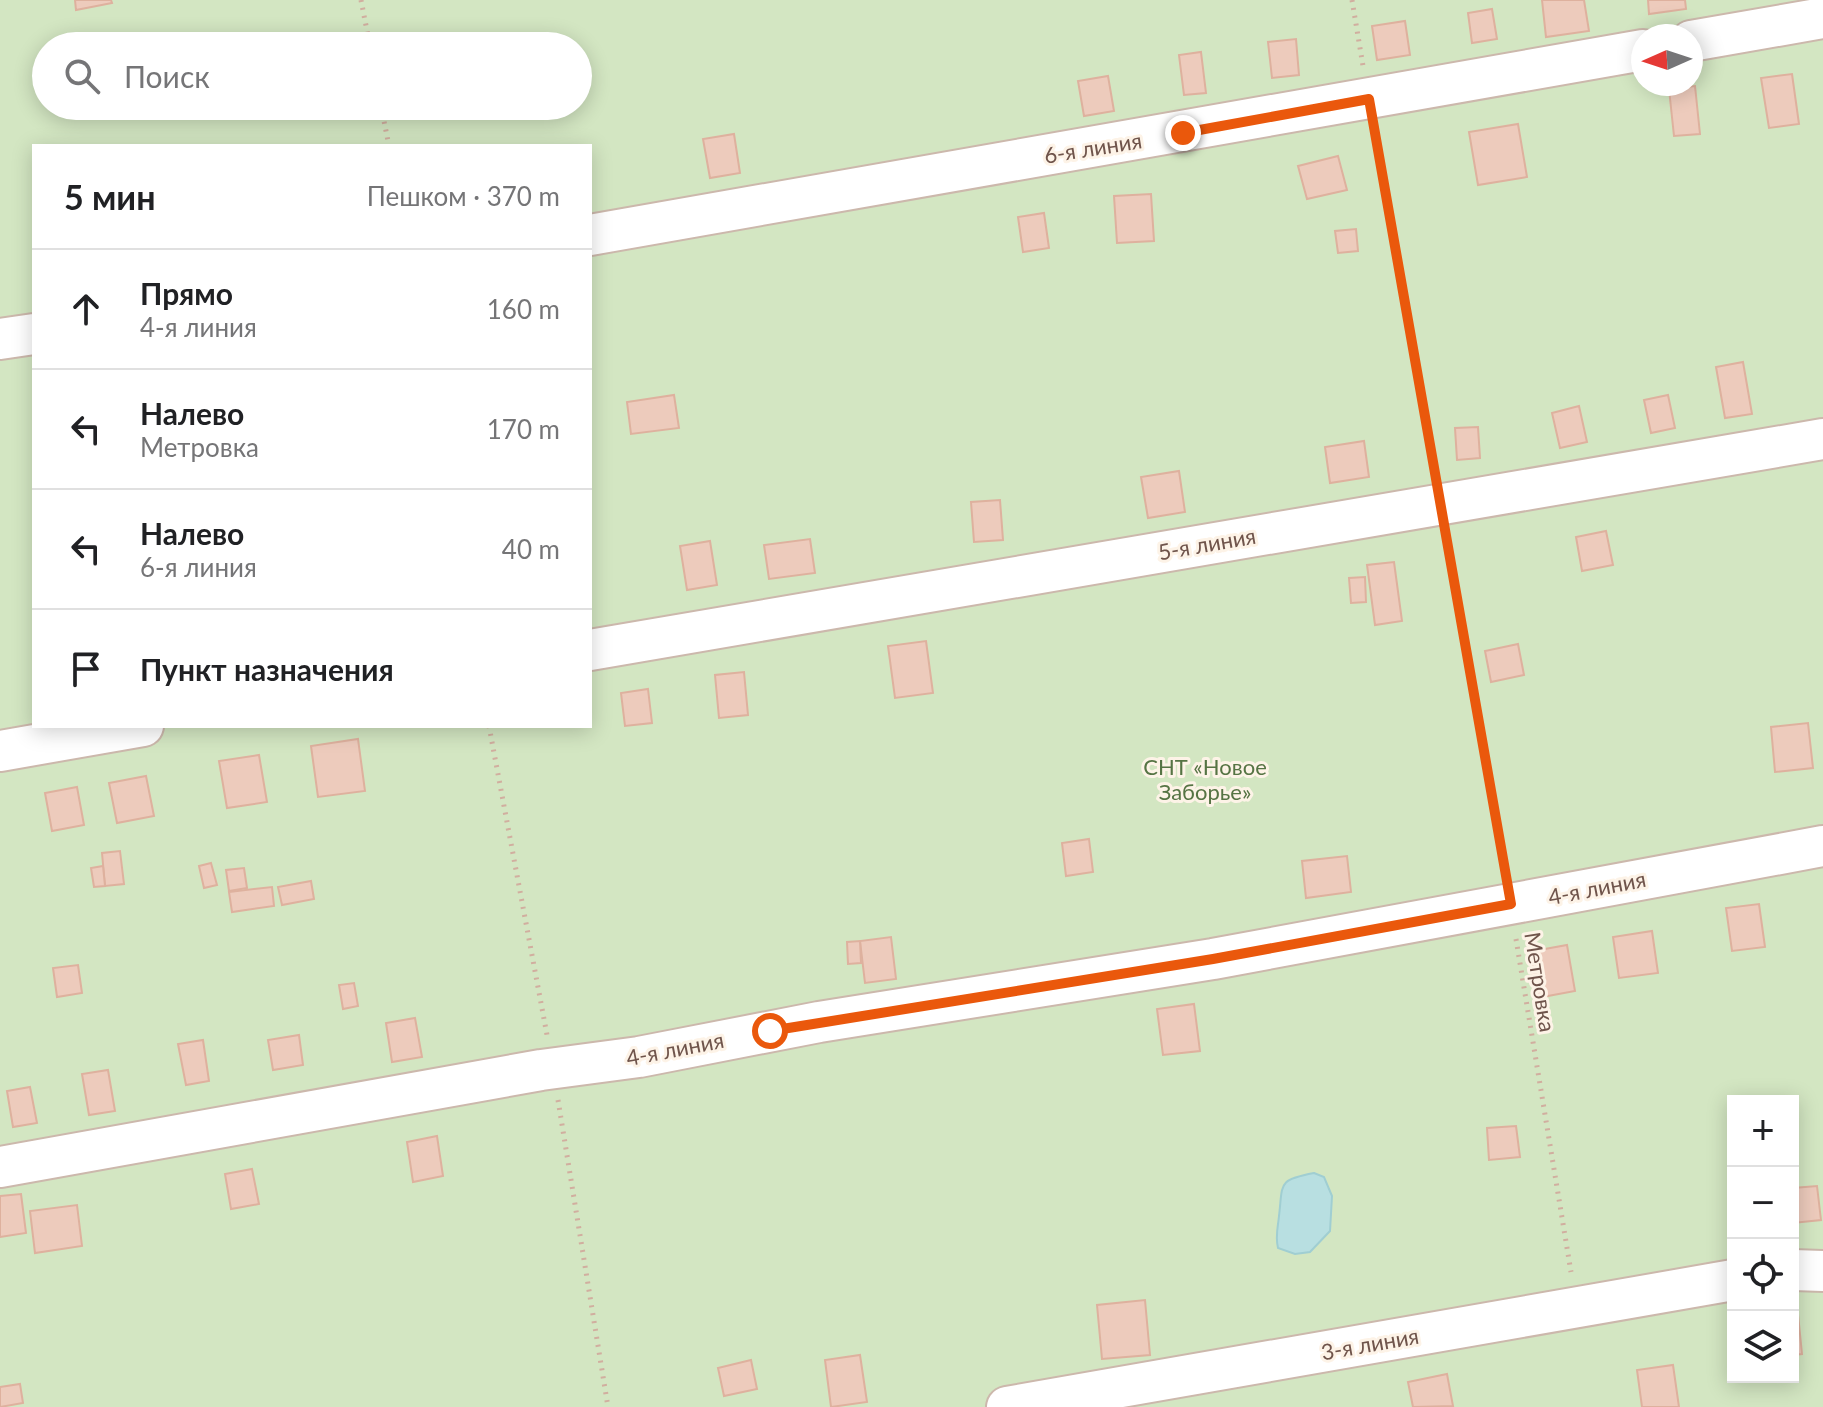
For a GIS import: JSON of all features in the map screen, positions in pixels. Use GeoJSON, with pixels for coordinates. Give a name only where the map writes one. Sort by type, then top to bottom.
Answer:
{"type":"FeatureCollection","features":[{"type":"Feature","properties":{"kind":"lane"},"geometry":{"type":"LineString","coordinates":[[1703,39],[1823,18]]}},
{"type":"Feature","properties":{"kind":"lane","name":"6-я линия"},"geometry":{"type":"LineString","coordinates":[[592,235],[1631,52]]}},
{"type":"Feature","properties":{"kind":"lane"},"geometry":{"type":"LineString","coordinates":[[0,339],[32,334]]}},
{"type":"Feature","properties":{"kind":"lane","name":"5-я линия"},"geometry":{"type":"LineString","coordinates":[[592,650],[1823,439]]}},
{"type":"Feature","properties":{"kind":"lane"},"geometry":{"type":"LineString","coordinates":[[0,751],[132,728]]}},
{"type":"Feature","properties":{"kind":"lane","name":"4-я линия"},"geometry":{"type":"LineString","coordinates":[[0,1167],[541,1070],[639,1057],[819,1022],[1213,959],[1823,846]]}},
{"type":"Feature","properties":{"kind":"lane"},"geometry":{"type":"LineString","coordinates":[[1799,1270],[1823,1271]]}},
{"type":"Feature","properties":{"kind":"lane","name":"3-я линия"},"geometry":{"type":"LineString","coordinates":[[1007,1407],[1727,1281]]}},
{"type":"Feature","properties":{"kind":"path"},"geometry":{"type":"LineString","coordinates":[[361,0],[367,32]]}},
{"type":"Feature","properties":{"kind":"path","name":"Метровка"},"geometry":{"type":"LineString","coordinates":[[1352,0],[1511,904],[1577,1308]]}},
{"type":"Feature","properties":{"kind":"path"},"geometry":{"type":"LineString","coordinates":[[384,120],[389,144]]}},
{"type":"Feature","properties":{"kind":"green space","name":"СНТ «Новое Заборье»"},"geometry":{"type":"Polygon","coordinates":[[[0,0],[1823,0],[1823,1407],[0,1407],[0,0]]]}},
{"type":"Feature","properties":{"kind":"water"},"geometry":{"type":"Polygon","coordinates":[[[1314,1173],[1324,1177],[1332,1196],[1330,1231],[1310,1252],[1295,1254],[1278,1248],[1282,1190],[1293,1178],[1314,1173]]]}},
{"type":"Feature","properties":{"kind":"building"},"geometry":{"type":"Polygon","coordinates":[[[75,0],[111,0],[112,3],[76,10],[75,0]]]}},
{"type":"Feature","properties":{"kind":"building"},"geometry":{"type":"Polygon","coordinates":[[[1542,0],[1584,0],[1589,31],[1546,37],[1542,0]]]}},
{"type":"Feature","properties":{"kind":"building"},"geometry":{"type":"Polygon","coordinates":[[[1648,0],[1685,0],[1686,9],[1649,14],[1648,0]]]}},
{"type":"Feature","properties":{"kind":"building"},"geometry":{"type":"Polygon","coordinates":[[[1492,9],[1497,39],[1472,43],[1468,13],[1492,9]]]}},
{"type":"Feature","properties":{"kind":"building"},"geometry":{"type":"Polygon","coordinates":[[[1405,21],[1410,55],[1377,60],[1372,26],[1405,21]]]}},
{"type":"Feature","properties":{"kind":"building"},"geometry":{"type":"Polygon","coordinates":[[[1296,39],[1299,75],[1272,78],[1268,42],[1296,39]]]}},
{"type":"Feature","properties":{"kind":"building"},"geometry":{"type":"Polygon","coordinates":[[[1201,52],[1206,93],[1184,95],[1179,55],[1201,52]]]}},
{"type":"Feature","properties":{"kind":"building"},"geometry":{"type":"Polygon","coordinates":[[[1792,74],[1799,124],[1769,128],[1761,78],[1792,74]]]}},
{"type":"Feature","properties":{"kind":"building"},"geometry":{"type":"Polygon","coordinates":[[[1108,76],[1114,111],[1084,116],[1078,81],[1108,76]]]}},
{"type":"Feature","properties":{"kind":"building"},"geometry":{"type":"Polygon","coordinates":[[[1670,96],[1696,96],[1700,134],[1674,136],[1670,96]]]}},
{"type":"Feature","properties":{"kind":"building"},"geometry":{"type":"Polygon","coordinates":[[[1518,124],[1527,177],[1478,185],[1469,132],[1518,124]]]}},
{"type":"Feature","properties":{"kind":"building"},"geometry":{"type":"Polygon","coordinates":[[[734,134],[740,173],[710,178],[703,139],[734,134]]]}},
{"type":"Feature","properties":{"kind":"building"},"geometry":{"type":"Polygon","coordinates":[[[1338,156],[1347,190],[1307,199],[1298,166],[1338,156]]]}},
{"type":"Feature","properties":{"kind":"building"},"geometry":{"type":"Polygon","coordinates":[[[1151,194],[1154,241],[1117,243],[1114,196],[1151,194]]]}},
{"type":"Feature","properties":{"kind":"building"},"geometry":{"type":"Polygon","coordinates":[[[1044,213],[1049,248],[1023,252],[1018,217],[1044,213]]]}},
{"type":"Feature","properties":{"kind":"building"},"geometry":{"type":"Polygon","coordinates":[[[1356,229],[1358,251],[1338,253],[1335,231],[1356,229]]]}},
{"type":"Feature","properties":{"kind":"building"},"geometry":{"type":"Polygon","coordinates":[[[1743,362],[1752,414],[1725,418],[1716,367],[1743,362]]]}},
{"type":"Feature","properties":{"kind":"building"},"geometry":{"type":"Polygon","coordinates":[[[674,395],[679,428],[631,434],[627,402],[674,395]]]}},
{"type":"Feature","properties":{"kind":"building"},"geometry":{"type":"Polygon","coordinates":[[[1668,395],[1675,428],[1651,433],[1644,400],[1668,395]]]}},
{"type":"Feature","properties":{"kind":"building"},"geometry":{"type":"Polygon","coordinates":[[[1579,406],[1587,442],[1560,448],[1552,413],[1579,406]]]}},
{"type":"Feature","properties":{"kind":"building"},"geometry":{"type":"Polygon","coordinates":[[[1478,427],[1480,458],[1457,460],[1455,428],[1478,427]]]}},
{"type":"Feature","properties":{"kind":"building"},"geometry":{"type":"Polygon","coordinates":[[[1364,441],[1369,477],[1330,483],[1325,447],[1364,441]]]}},
{"type":"Feature","properties":{"kind":"building"},"geometry":{"type":"Polygon","coordinates":[[[1179,471],[1185,512],[1148,518],[1141,477],[1179,471]]]}},
{"type":"Feature","properties":{"kind":"building"},"geometry":{"type":"Polygon","coordinates":[[[1000,500],[1003,540],[974,542],[971,502],[1000,500]]]}},
{"type":"Feature","properties":{"kind":"building"},"geometry":{"type":"Polygon","coordinates":[[[1606,531],[1613,565],[1582,571],[1576,537],[1606,531]]]}},
{"type":"Feature","properties":{"kind":"building"},"geometry":{"type":"Polygon","coordinates":[[[810,539],[815,573],[769,579],[764,545],[810,539]]]}},
{"type":"Feature","properties":{"kind":"building"},"geometry":{"type":"Polygon","coordinates":[[[710,541],[717,585],[687,590],[680,546],[710,541]]]}},
{"type":"Feature","properties":{"kind":"building"},"geometry":{"type":"Polygon","coordinates":[[[1394,562],[1402,621],[1375,625],[1367,565],[1394,562]]]}},
{"type":"Feature","properties":{"kind":"building"},"geometry":{"type":"Polygon","coordinates":[[[1365,577],[1366,602],[1351,603],[1349,578],[1365,577]]]}},
{"type":"Feature","properties":{"kind":"building"},"geometry":{"type":"Polygon","coordinates":[[[926,641],[933,693],[895,698],[888,646],[926,641]]]}},
{"type":"Feature","properties":{"kind":"building"},"geometry":{"type":"Polygon","coordinates":[[[1518,644],[1524,675],[1491,682],[1485,651],[1518,644]]]}},
{"type":"Feature","properties":{"kind":"building"},"geometry":{"type":"Polygon","coordinates":[[[744,672],[748,715],[719,718],[715,675],[744,672]]]}},
{"type":"Feature","properties":{"kind":"building"},"geometry":{"type":"Polygon","coordinates":[[[648,689],[652,723],[625,726],[621,693],[648,689]]]}},
{"type":"Feature","properties":{"kind":"building"},"geometry":{"type":"Polygon","coordinates":[[[1808,723],[1813,768],[1775,772],[1771,727],[1808,723]]]}},
{"type":"Feature","properties":{"kind":"building"},"geometry":{"type":"Polygon","coordinates":[[[358,739],[365,791],[318,797],[311,746],[358,739]]]}},
{"type":"Feature","properties":{"kind":"building"},"geometry":{"type":"Polygon","coordinates":[[[259,755],[267,802],[227,808],[219,761],[259,755]]]}},
{"type":"Feature","properties":{"kind":"building"},"geometry":{"type":"Polygon","coordinates":[[[146,776],[154,816],[117,823],[109,783],[146,776]]]}},
{"type":"Feature","properties":{"kind":"building"},"geometry":{"type":"Polygon","coordinates":[[[77,787],[84,825],[52,831],[45,793],[77,787]]]}},
{"type":"Feature","properties":{"kind":"building"},"geometry":{"type":"Polygon","coordinates":[[[1089,839],[1093,872],[1066,876],[1062,843],[1089,839]]]}},
{"type":"Feature","properties":{"kind":"building"},"geometry":{"type":"Polygon","coordinates":[[[120,851],[124,884],[105,886],[102,853],[120,851]]]}},
{"type":"Feature","properties":{"kind":"building"},"geometry":{"type":"Polygon","coordinates":[[[1347,856],[1351,892],[1306,898],[1302,861],[1347,856]]]}},
{"type":"Feature","properties":{"kind":"building"},"geometry":{"type":"Polygon","coordinates":[[[211,863],[217,885],[204,888],[199,866],[211,863]]]}},
{"type":"Feature","properties":{"kind":"building"},"geometry":{"type":"Polygon","coordinates":[[[103,866],[105,886],[94,887],[91,868],[103,866]]]}},
{"type":"Feature","properties":{"kind":"building"},"geometry":{"type":"Polygon","coordinates":[[[244,868],[247,888],[229,891],[226,870],[244,868]]]}},
{"type":"Feature","properties":{"kind":"building"},"geometry":{"type":"Polygon","coordinates":[[[311,881],[314,899],[282,905],[278,887],[311,881]]]}},
{"type":"Feature","properties":{"kind":"building"},"geometry":{"type":"Polygon","coordinates":[[[272,887],[274,906],[232,912],[229,892],[272,887]]]}},
{"type":"Feature","properties":{"kind":"building"},"geometry":{"type":"Polygon","coordinates":[[[1759,904],[1765,947],[1732,951],[1726,908],[1759,904]]]}},
{"type":"Feature","properties":{"kind":"building"},"geometry":{"type":"Polygon","coordinates":[[[1652,931],[1658,973],[1619,978],[1613,937],[1652,931]]]}},
{"type":"Feature","properties":{"kind":"building"},"geometry":{"type":"Polygon","coordinates":[[[891,937],[896,979],[865,983],[860,941],[891,937]]]}},
{"type":"Feature","properties":{"kind":"building"},"geometry":{"type":"Polygon","coordinates":[[[860,941],[861,963],[848,964],[847,942],[860,941]]]}},
{"type":"Feature","properties":{"kind":"building"},"geometry":{"type":"Polygon","coordinates":[[[1567,945],[1575,991],[1537,998],[1528,952],[1567,945]]]}},
{"type":"Feature","properties":{"kind":"building"},"geometry":{"type":"Polygon","coordinates":[[[78,965],[82,993],[57,997],[53,968],[78,965]]]}},
{"type":"Feature","properties":{"kind":"building"},"geometry":{"type":"Polygon","coordinates":[[[354,983],[358,1006],[343,1009],[339,985],[354,983]]]}},
{"type":"Feature","properties":{"kind":"building"},"geometry":{"type":"Polygon","coordinates":[[[1194,1004],[1200,1051],[1163,1055],[1157,1009],[1194,1004]]]}},
{"type":"Feature","properties":{"kind":"building"},"geometry":{"type":"Polygon","coordinates":[[[415,1018],[422,1057],[392,1062],[386,1023],[415,1018]]]}},
{"type":"Feature","properties":{"kind":"building"},"geometry":{"type":"Polygon","coordinates":[[[299,1035],[303,1065],[273,1070],[268,1040],[299,1035]]]}},
{"type":"Feature","properties":{"kind":"building"},"geometry":{"type":"Polygon","coordinates":[[[203,1040],[209,1081],[186,1085],[178,1044],[203,1040]]]}},
{"type":"Feature","properties":{"kind":"building"},"geometry":{"type":"Polygon","coordinates":[[[108,1070],[115,1111],[89,1115],[82,1074],[108,1070]]]}},
{"type":"Feature","properties":{"kind":"building"},"geometry":{"type":"Polygon","coordinates":[[[30,1087],[37,1123],[13,1127],[7,1091],[30,1087]]]}},
{"type":"Feature","properties":{"kind":"building"},"geometry":{"type":"Polygon","coordinates":[[[1516,1126],[1520,1157],[1489,1160],[1487,1128],[1516,1126]]]}},
{"type":"Feature","properties":{"kind":"building"},"geometry":{"type":"Polygon","coordinates":[[[437,1136],[443,1176],[413,1182],[407,1142],[437,1136]]]}},
{"type":"Feature","properties":{"kind":"building"},"geometry":{"type":"Polygon","coordinates":[[[252,1169],[259,1204],[231,1209],[225,1174],[252,1169]]]}},
{"type":"Feature","properties":{"kind":"building"},"geometry":{"type":"Polygon","coordinates":[[[1817,1186],[1821,1220],[1799,1222],[1799,1188],[1817,1186]]]}},
{"type":"Feature","properties":{"kind":"building"},"geometry":{"type":"Polygon","coordinates":[[[21,1194],[26,1233],[0,1237],[0,1196],[21,1194]]]}},
{"type":"Feature","properties":{"kind":"building"},"geometry":{"type":"Polygon","coordinates":[[[77,1205],[82,1246],[35,1253],[30,1211],[77,1205]]]}},
{"type":"Feature","properties":{"kind":"building"},"geometry":{"type":"Polygon","coordinates":[[[1145,1300],[1150,1355],[1102,1359],[1097,1305],[1145,1300]]]}},
{"type":"Feature","properties":{"kind":"building"},"geometry":{"type":"Polygon","coordinates":[[[1799,1324],[1802,1354],[1799,1354],[1799,1324]]]}},
{"type":"Feature","properties":{"kind":"building"},"geometry":{"type":"Polygon","coordinates":[[[860,1355],[867,1402],[831,1407],[825,1360],[860,1355]]]}},
{"type":"Feature","properties":{"kind":"building"},"geometry":{"type":"Polygon","coordinates":[[[751,1360],[757,1389],[724,1396],[718,1368],[751,1360]]]}},
{"type":"Feature","properties":{"kind":"building"},"geometry":{"type":"Polygon","coordinates":[[[1673,1365],[1679,1407],[1642,1407],[1637,1370],[1673,1365]]]}},
{"type":"Feature","properties":{"kind":"building"},"geometry":{"type":"Polygon","coordinates":[[[1447,1374],[1453,1406],[1413,1407],[1408,1382],[1447,1374]]]}},
{"type":"Feature","properties":{"kind":"building"},"geometry":{"type":"Polygon","coordinates":[[[20,1384],[23,1403],[0,1407],[0,1387],[20,1384]]]}},
{"type":"Feature","properties":{"kind":"route"},"geometry":{"type":"LineString","coordinates":[[770,1031],[1213,959],[1511,904],[1369,99],[1183,133]]}}]}
